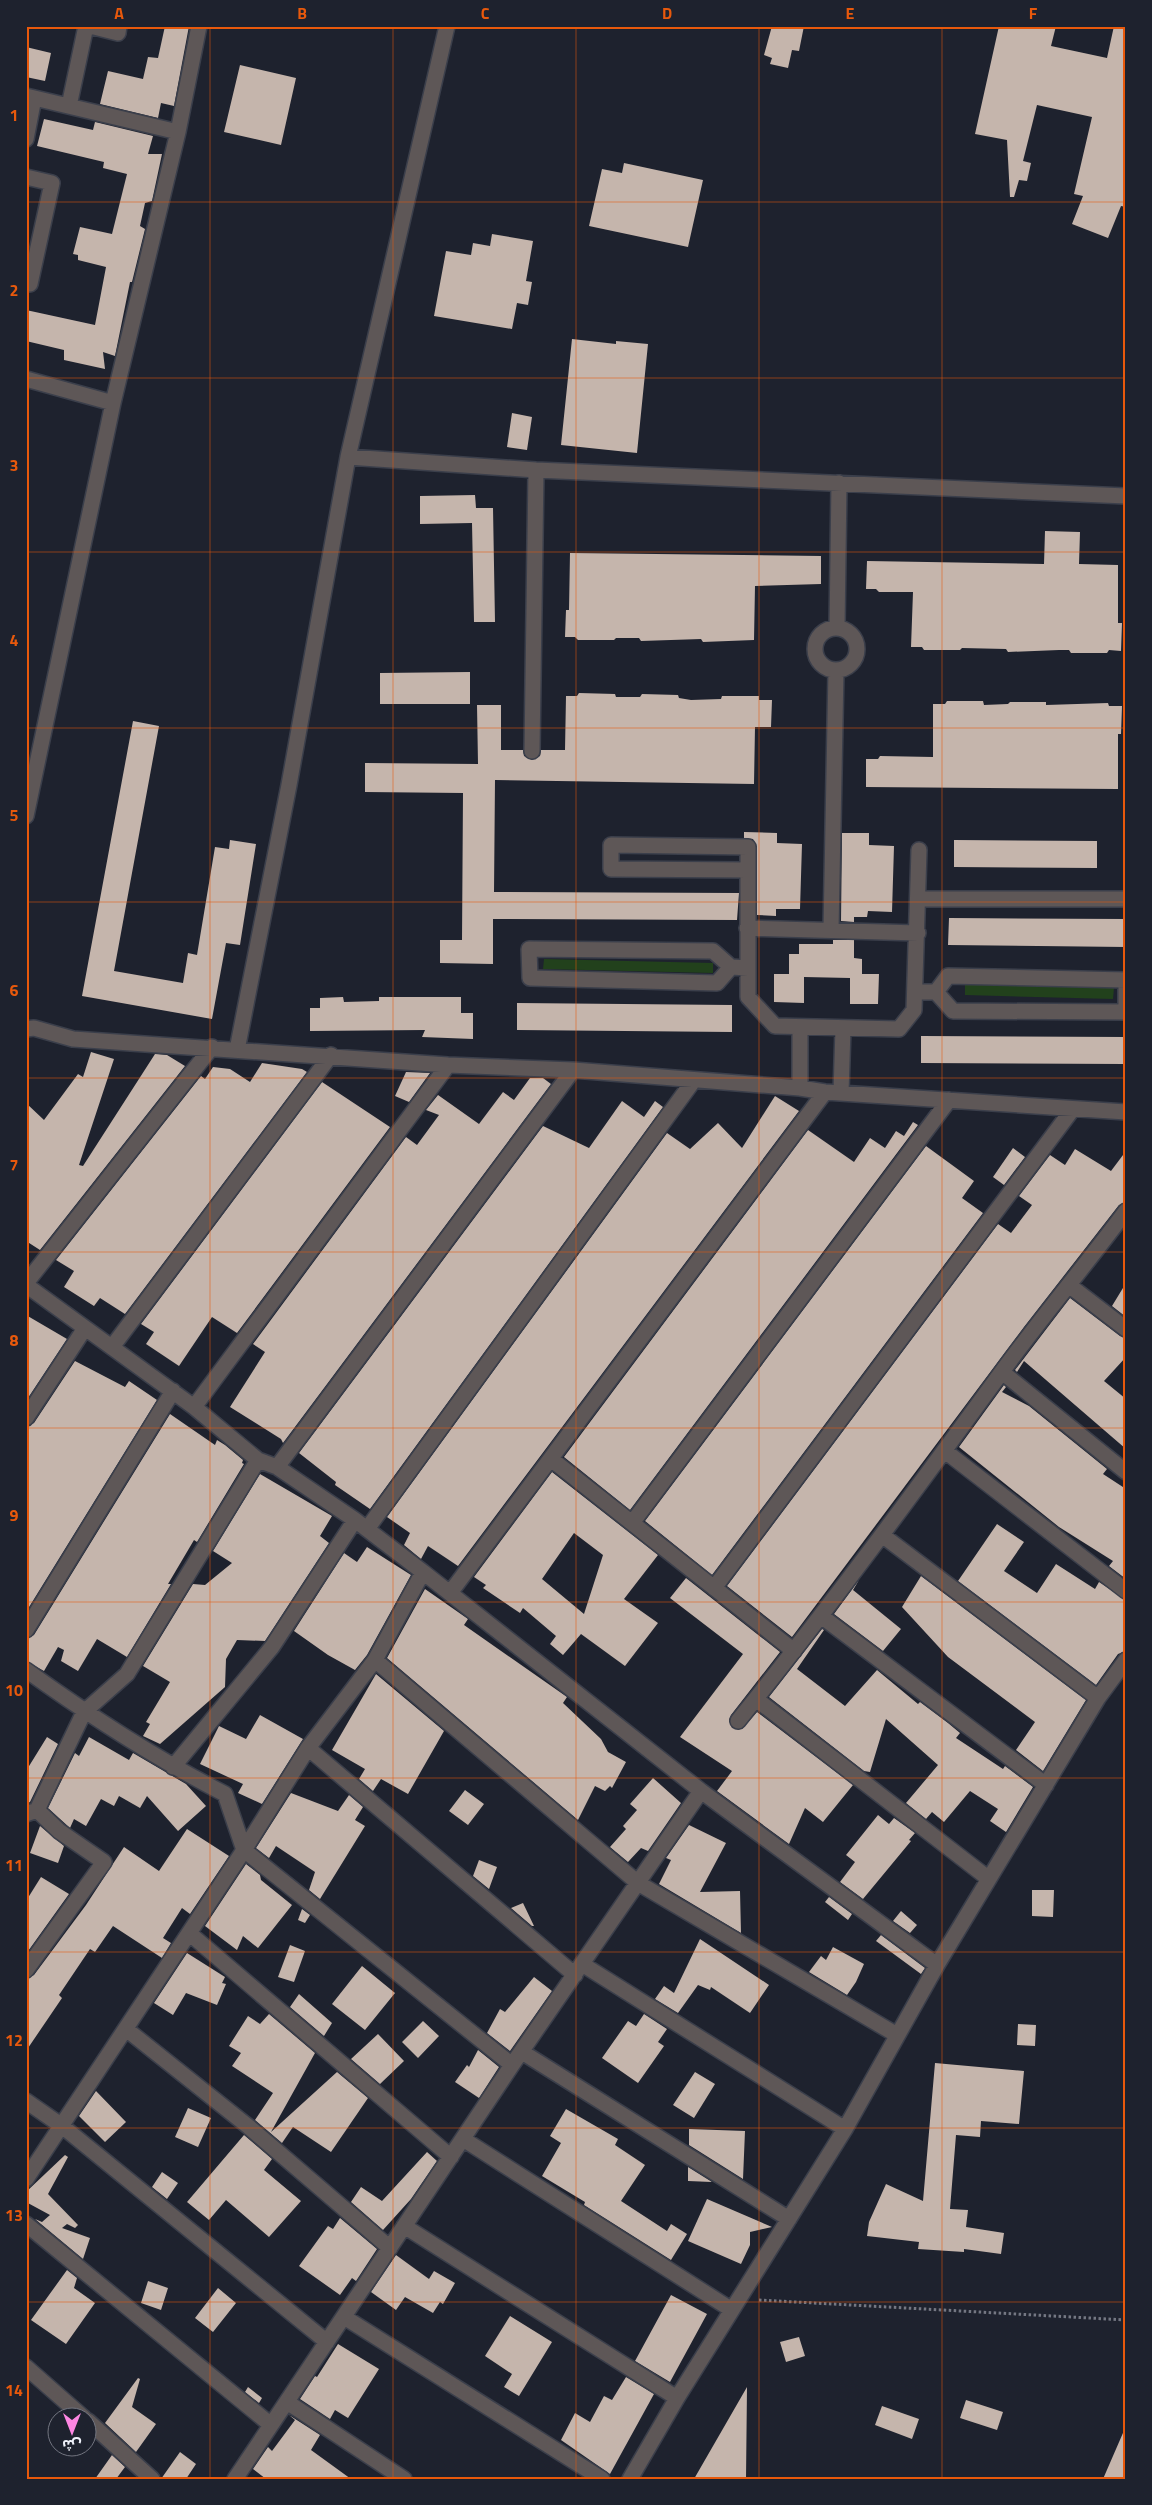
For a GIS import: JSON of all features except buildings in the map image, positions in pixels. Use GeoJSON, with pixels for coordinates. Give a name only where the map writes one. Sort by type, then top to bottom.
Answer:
{"type":"FeatureCollection","features":[{"type":"Feature","properties":{"kind":"street"},"geometry":{"type":"LineString","coordinates":[[69,106],[88,26],[118,33],[119,26]]}},
{"type":"Feature","properties":{"kind":"street"},"geometry":{"type":"LineString","coordinates":[[26,816],[113,403],[178,132],[199,26]]}},
{"type":"Feature","properties":{"kind":"street"},"geometry":{"type":"LineString","coordinates":[[238,1050],[348,458],[447,26]]}},
{"type":"Feature","properties":{"kind":"street"},"geometry":{"type":"LineString","coordinates":[[26,139],[30,97],[178,132]]}},
{"type":"Feature","properties":{"kind":"street"},"geometry":{"type":"LineString","coordinates":[[26,177],[52,183],[30,284],[26,284]]}},
{"type":"Feature","properties":{"kind":"street"},"geometry":{"type":"LineString","coordinates":[[26,379],[113,403]]}},
{"type":"Feature","properties":{"kind":"street"},"geometry":{"type":"LineString","coordinates":[[348,458],[536,470],[1126,496]]}},
{"type":"Feature","properties":{"kind":"street"},"geometry":{"type":"LineString","coordinates":[[532,751],[536,470]]}},
{"type":"Feature","properties":{"kind":"street"},"geometry":{"type":"LineString","coordinates":[[837,628],[839,483]]}},
{"type":"Feature","properties":{"kind":"street"},"geometry":{"type":"LineString","coordinates":[[837,628],[844,629],[854,637],[858,650],[854,662],[843,669],[836,670],[827,668],[820,662],[815,653],[820,635],[828,630],[837,628]]}},
{"type":"Feature","properties":{"kind":"street"},"geometry":{"type":"LineString","coordinates":[[831,930],[836,670]]}},
{"type":"Feature","properties":{"kind":"street"},"geometry":{"type":"LineString","coordinates":[[748,870],[612,868],[611,845],[748,847],[748,870],[747,928],[748,997],[775,1026],[898,1029],[914,1010],[918,933],[919,850]]}},
{"type":"Feature","properties":{"kind":"street"},"geometry":{"type":"LineString","coordinates":[[918,898],[1126,899]]}},
{"type":"Feature","properties":{"kind":"street"},"geometry":{"type":"LineString","coordinates":[[747,928],[918,933]]}},
{"type":"Feature","properties":{"kind":"street"},"geometry":{"type":"LineString","coordinates":[[731,968],[717,983],[530,978],[529,949],[713,951],[731,968],[748,968]]}},
{"type":"Feature","properties":{"kind":"street"},"geometry":{"type":"LineString","coordinates":[[915,992],[936,992],[953,1011],[1126,1012],[1126,980],[948,976],[936,992]]}},
{"type":"Feature","properties":{"kind":"street"},"geometry":{"type":"LineString","coordinates":[[800,1027],[800,1088]]}},
{"type":"Feature","properties":{"kind":"street"},"geometry":{"type":"LineString","coordinates":[[841,1093],[843,1028]]}},
{"type":"Feature","properties":{"kind":"street"},"geometry":{"type":"LineString","coordinates":[[29,1032],[73,1038],[448,1064],[573,1070],[800,1088],[825,1092],[1072,1110],[1126,1112]]}},
{"type":"Feature","properties":{"kind":"street"},"geometry":{"type":"LineString","coordinates":[[212,1047],[26,1284],[173,1391],[258,1460],[277,1467],[361,1524],[701,1791],[937,1965]]}},
{"type":"Feature","properties":{"kind":"street"},"geometry":{"type":"LineString","coordinates":[[112,1347],[331,1055]]}},
{"type":"Feature","properties":{"kind":"street"},"geometry":{"type":"LineString","coordinates":[[194,1407],[448,1064]]}},
{"type":"Feature","properties":{"kind":"street"},"geometry":{"type":"LineString","coordinates":[[277,1467],[573,1070]]}},
{"type":"Feature","properties":{"kind":"street"},"geometry":{"type":"LineString","coordinates":[[174,1767],[272,1647],[361,1524],[694,1080]]}},
{"type":"Feature","properties":{"kind":"street"},"geometry":{"type":"LineString","coordinates":[[450,1593],[825,1092]]}},
{"type":"Feature","properties":{"kind":"street"},"geometry":{"type":"LineString","coordinates":[[632,1523],[949,1100]]}},
{"type":"Feature","properties":{"kind":"street"},"geometry":{"type":"LineString","coordinates":[[714,1588],[1072,1110]]}},
{"type":"Feature","properties":{"kind":"street"},"geometry":{"type":"LineString","coordinates":[[738,1721],[821,1616],[945,1452],[1002,1372],[1126,1211]]}},
{"type":"Feature","properties":{"kind":"street"},"geometry":{"type":"LineString","coordinates":[[1070,1286],[1126,1329]]}},
{"type":"Feature","properties":{"kind":"street"},"geometry":{"type":"LineString","coordinates":[[26,1418],[85,1328]]}},
{"type":"Feature","properties":{"kind":"street"},"geometry":{"type":"LineString","coordinates":[[1002,1372],[1126,1472]]}},
{"type":"Feature","properties":{"kind":"street"},"geometry":{"type":"LineString","coordinates":[[26,1630],[173,1391]]}},
{"type":"Feature","properties":{"kind":"street"},"geometry":{"type":"LineString","coordinates":[[945,1452],[1126,1591]]}},
{"type":"Feature","properties":{"kind":"street"},"geometry":{"type":"LineString","coordinates":[[551,1459],[794,1651]]}},
{"type":"Feature","properties":{"kind":"street"},"geometry":{"type":"LineString","coordinates":[[26,1970],[104,1862],[32,1812],[84,1712],[127,1674],[258,1460]]}},
{"type":"Feature","properties":{"kind":"street"},"geometry":{"type":"LineString","coordinates":[[882,1535],[1098,1698]]}},
{"type":"Feature","properties":{"kind":"street"},"geometry":{"type":"LineString","coordinates":[[26,2179],[244,1850],[308,1748],[375,1660],[423,1572]]}},
{"type":"Feature","properties":{"kind":"street"},"geometry":{"type":"LineString","coordinates":[[821,1616],[1046,1785]]}},
{"type":"Feature","properties":{"kind":"street"},"geometry":{"type":"LineString","coordinates":[[375,1660],[638,1884],[897,2035]]}},
{"type":"Feature","properties":{"kind":"street"},"geometry":{"type":"LineString","coordinates":[[630,2479],[677,2398],[845,2129],[937,1965],[1098,1698],[1126,1660]]}},
{"type":"Feature","properties":{"kind":"street"},"geometry":{"type":"LineString","coordinates":[[26,1670],[84,1712],[174,1767],[225,1794],[244,1850],[512,2065]]}},
{"type":"Feature","properties":{"kind":"street"},"geometry":{"type":"LineString","coordinates":[[756,1699],[989,1879]]}},
{"type":"Feature","properties":{"kind":"street"},"geometry":{"type":"LineString","coordinates":[[308,1748],[578,1970],[845,2129]]}},
{"type":"Feature","properties":{"kind":"street"},"geometry":{"type":"LineString","coordinates":[[236,2479],[512,2065],[701,1791]]}},
{"type":"Feature","properties":{"kind":"street"},"geometry":{"type":"LineString","coordinates":[[189,1933],[451,2157]]}},
{"type":"Feature","properties":{"kind":"street"},"geometry":{"type":"LineString","coordinates":[[126,2029],[249,2128],[390,2248]]}},
{"type":"Feature","properties":{"kind":"street"},"geometry":{"type":"LineString","coordinates":[[522,2052],[789,2219]]}},
{"type":"Feature","properties":{"kind":"street"},"geometry":{"type":"LineString","coordinates":[[26,2101],[62,2126],[327,2342]]}},
{"type":"Feature","properties":{"kind":"street"},"geometry":{"type":"LineString","coordinates":[[463,2139],[736,2304]]}},
{"type":"Feature","properties":{"kind":"street"},"geometry":{"type":"LineString","coordinates":[[26,2224],[271,2425]]}},
{"type":"Feature","properties":{"kind":"street"},"geometry":{"type":"LineString","coordinates":[[404,2226],[677,2398]]}},
{"type":"Feature","properties":{"kind":"street"},"geometry":{"type":"LineString","coordinates":[[344,2317],[602,2479]]}},
{"type":"Feature","properties":{"kind":"street"},"geometry":{"type":"LineString","coordinates":[[26,2367],[73,2408]]}},
{"type":"Feature","properties":{"kind":"street"},"geometry":{"type":"LineString","coordinates":[[287,2402],[404,2479]]}},
{"type":"Feature","properties":{"kind":"street"},"geometry":{"type":"LineString","coordinates":[[98,2430],[152,2479]]}},
{"type":"Feature","properties":{"kind":"path"},"geometry":{"type":"LineString","coordinates":[[736,2304],[1126,2320]]}},
{"type":"Feature","properties":{"kind":"green space"},"geometry":{"type":"Polygon","coordinates":[[[544,959],[713,963],[713,973],[543,969],[544,959]]]}},
{"type":"Feature","properties":{"kind":"green space"},"geometry":{"type":"Polygon","coordinates":[[[965,984],[1114,988],[1113,999],[965,995],[965,984]]]}}]}
